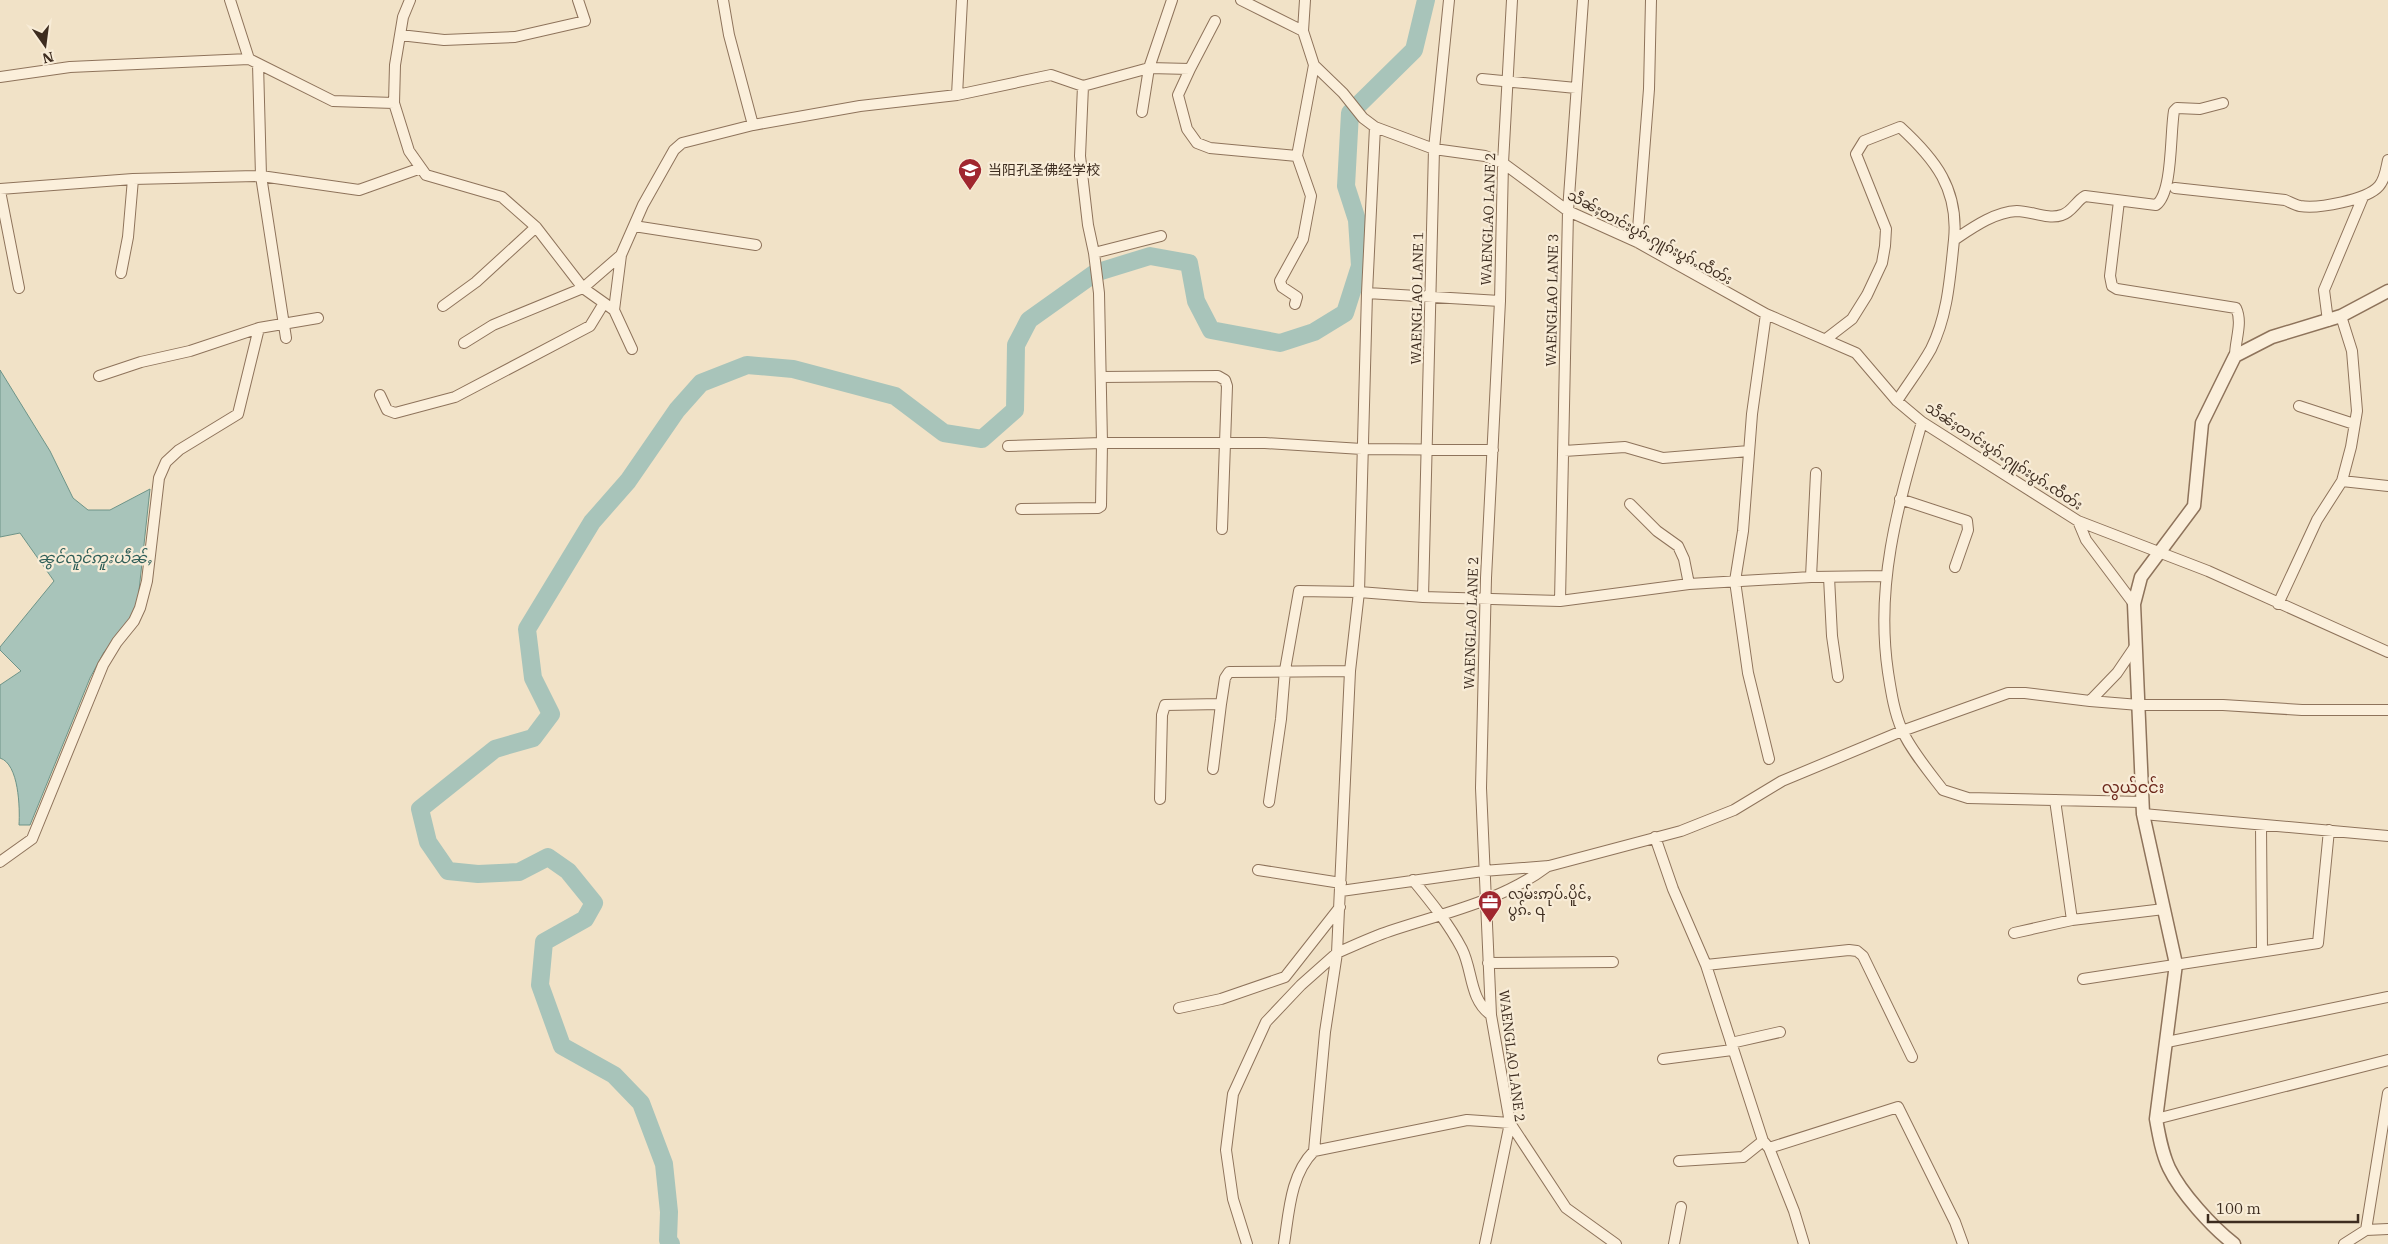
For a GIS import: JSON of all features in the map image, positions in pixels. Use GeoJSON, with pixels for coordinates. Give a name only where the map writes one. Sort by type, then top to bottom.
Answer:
{"type":"FeatureCollection","features":[{"type":"Feature","properties":{"kind":"street"},"geometry":{"type":"LineString","coordinates":[[230,0],[249,59]]}},
{"type":"Feature","properties":{"kind":"street"},"geometry":{"type":"LineString","coordinates":[[410,0],[403,17],[395,65],[394,103],[409,151],[426,175],[502,197],[536,227],[584,288],[614,310],[632,349]]}},
{"type":"Feature","properties":{"kind":"street"},"geometry":{"type":"LineString","coordinates":[[400,35],[444,40],[515,37],[585,21],[578,0]]}},
{"type":"Feature","properties":{"kind":"street"},"geometry":{"type":"LineString","coordinates":[[723,0],[729,35],[753,125]]}},
{"type":"Feature","properties":{"kind":"street"},"geometry":{"type":"LineString","coordinates":[[957,95],[962,0]]}},
{"type":"Feature","properties":{"kind":"street"},"geometry":{"type":"LineString","coordinates":[[1142,112],[1149,68],[1172,0]]}},
{"type":"Feature","properties":{"kind":"street"},"geometry":{"type":"LineString","coordinates":[[1240,0],[1303,31]]}},
{"type":"Feature","properties":{"kind":"street"},"geometry":{"type":"LineString","coordinates":[[1295,304],[1297,297],[1282,287],[1280,281],[1303,239],[1311,196],[1297,156],[1314,65],[1303,31],[1305,0]]}},
{"type":"Feature","properties":{"kind":"street","name":"WAENGLAO LANE 1"},"geometry":{"type":"LineString","coordinates":[[1423,598],[1434,149],[1449,0]]}},
{"type":"Feature","properties":{"kind":"street","name":"WAENGLAO LANE 2"},"geometry":{"type":"LineString","coordinates":[[1485,1244],[1510,1123],[1491,1015],[1484,901],[1481,788],[1485,599],[1500,301],[1503,163],[1512,0]]}},
{"type":"Feature","properties":{"kind":"street","name":"WAENGLAO LANE 3"},"geometry":{"type":"LineString","coordinates":[[1560,601],[1568,211],[1583,0]]}},
{"type":"Feature","properties":{"kind":"street"},"geometry":{"type":"LineString","coordinates":[[1637,242],[1649,89],[1650,0]]}},
{"type":"Feature","properties":{"kind":"street"},"geometry":{"type":"LineString","coordinates":[[1215,21],[1178,95],[1187,129],[1196,143],[1210,148],[1297,156]]}},
{"type":"Feature","properties":{"kind":"street"},"geometry":{"type":"LineString","coordinates":[[0,77],[70,67],[249,59],[333,101],[394,103]]}},
{"type":"Feature","properties":{"kind":"street"},"geometry":{"type":"LineString","coordinates":[[258,64],[261,176],[286,338]]}},
{"type":"Feature","properties":{"kind":"street","name":"သဵၼ်ႈတၢင်းပွၵ်ႉႁူၵ်းပွၵ်ႉၸဵတ်း"},"geometry":{"type":"LineString","coordinates":[[1314,65],[1343,93],[1364,118],[1375,127],[1434,149],[1485,156],[1503,163],[1568,211],[1637,242],[1766,314],[1856,353],[1897,401],[1922,422],[2078,521],[2161,552],[2388,652]]}},
{"type":"Feature","properties":{"kind":"street"},"geometry":{"type":"LineString","coordinates":[[614,310],[620,255],[642,205],[674,150],[692,138],[860,106],[957,95],[1051,75],[1083,86],[1149,68],[1190,69]]}},
{"type":"Feature","properties":{"kind":"street"},"geometry":{"type":"LineString","coordinates":[[1482,79],[1576,88]]}},
{"type":"Feature","properties":{"kind":"street"},"geometry":{"type":"LineString","coordinates":[[1021,509],[1098,508],[1101,506],[1102,443],[1099,293],[1088,225],[1080,156],[1083,86]]}},
{"type":"Feature","properties":{"kind":"street"},"geometry":{"type":"LineString","coordinates":[[1954,240],[1986,221],[2016,212],[2061,216],[2069,212],[2077,200],[2085,196],[2150,206],[2160,202],[2166,190],[2174,111],[2177,108],[2200,109],[2223,102]]}},
{"type":"Feature","properties":{"kind":"street"},"geometry":{"type":"LineString","coordinates":[[1314,1151],[1325,1032],[1337,953],[1350,671],[1359,592],[1367,293],[1375,127]]}},
{"type":"Feature","properties":{"kind":"street"},"geometry":{"type":"LineString","coordinates":[[1826,339],[1852,319],[1867,295],[1882,263],[1885,246],[1886,229],[1856,154],[1864,141],[1900,127],[1926,151],[1941,174],[1952,199],[1956,222],[1948,296],[1941,321],[1931,348],[1897,401]]}},
{"type":"Feature","properties":{"kind":"street"},"geometry":{"type":"LineString","coordinates":[[2175,188],[2285,200],[2300,206],[2323,205],[2363,197],[2378,187],[2384,178],[2388,160]]}},
{"type":"Feature","properties":{"kind":"street"},"geometry":{"type":"LineString","coordinates":[[19,288],[0,190],[133,179],[261,176],[359,190],[421,168]]}},
{"type":"Feature","properties":{"kind":"street"},"geometry":{"type":"LineString","coordinates":[[121,273],[128,237],[133,179]]}},
{"type":"Feature","properties":{"kind":"street"},"geometry":{"type":"LineString","coordinates":[[2328,320],[2324,290],[2363,197]]}},
{"type":"Feature","properties":{"kind":"street"},"geometry":{"type":"LineString","coordinates":[[2119,201],[2110,276],[2112,286],[2117,289],[2236,308],[2239,320],[2235,356],[2202,423],[2194,506],[2141,578],[2134,604],[2143,808],[2176,964],[2156,1119],[2169,1169],[2211,1223],[2234,1244]]}},
{"type":"Feature","properties":{"kind":"street"},"geometry":{"type":"LineString","coordinates":[[634,226],[756,245]]}},
{"type":"Feature","properties":{"kind":"street"},"geometry":{"type":"LineString","coordinates":[[443,306],[476,282],[536,227]]}},
{"type":"Feature","properties":{"kind":"street"},"geometry":{"type":"LineString","coordinates":[[1094,253],[1161,236]]}},
{"type":"Feature","properties":{"kind":"street"},"geometry":{"type":"LineString","coordinates":[[464,342],[492,325],[584,288],[620,255]]}},
{"type":"Feature","properties":{"kind":"street"},"geometry":{"type":"LineString","coordinates":[[2235,356],[2272,336],[2341,316],[2388,291]]}},
{"type":"Feature","properties":{"kind":"street"},"geometry":{"type":"LineString","coordinates":[[1367,293],[1500,301]]}},
{"type":"Feature","properties":{"kind":"street"},"geometry":{"type":"LineString","coordinates":[[380,395],[387,410],[395,413],[455,397],[590,326],[604,302]]}},
{"type":"Feature","properties":{"kind":"street"},"geometry":{"type":"LineString","coordinates":[[1766,314],[1749,451],[1743,531],[1735,581],[1748,673],[1769,758]]}},
{"type":"Feature","properties":{"kind":"street"},"geometry":{"type":"LineString","coordinates":[[2278,604],[2317,520],[2342,481],[2357,411],[2352,351],[2341,316]]}},
{"type":"Feature","properties":{"kind":"street"},"geometry":{"type":"LineString","coordinates":[[99,376],[141,362],[190,351],[259,328],[318,318]]}},
{"type":"Feature","properties":{"kind":"street"},"geometry":{"type":"LineString","coordinates":[[0,862],[32,839],[103,665],[117,642],[134,621],[140,608],[147,581],[159,478],[166,462],[179,450],[238,414],[259,328]]}},
{"type":"Feature","properties":{"kind":"street"},"geometry":{"type":"LineString","coordinates":[[1101,377],[1218,376],[1225,380],[1227,386],[1223,444],[1222,529]]}},
{"type":"Feature","properties":{"kind":"street"},"geometry":{"type":"LineString","coordinates":[[2299,406],[2354,424]]}},
{"type":"Feature","properties":{"kind":"street"},"geometry":{"type":"LineString","coordinates":[[1922,422],[1900,499],[1886,576],[1883,637],[1892,697],[1902,732],[1943,790],[1968,798],[2055,800],[2143,808],[2261,824],[2388,836]]}},
{"type":"Feature","properties":{"kind":"street"},"geometry":{"type":"LineString","coordinates":[[1008,446],[1102,443],[1265,443],[1362,449],[1493,450]]}},
{"type":"Feature","properties":{"kind":"street"},"geometry":{"type":"LineString","coordinates":[[1564,451],[1625,447],[1663,458],[1749,451]]}},
{"type":"Feature","properties":{"kind":"street"},"geometry":{"type":"LineString","coordinates":[[1811,577],[1816,474]]}},
{"type":"Feature","properties":{"kind":"street"},"geometry":{"type":"LineString","coordinates":[[2342,481],[2388,486]]}},
{"type":"Feature","properties":{"kind":"street"},"geometry":{"type":"LineString","coordinates":[[1900,499],[1966,520],[1968,530],[1955,567]]}},
{"type":"Feature","properties":{"kind":"street"},"geometry":{"type":"LineString","coordinates":[[1630,504],[1657,531],[1678,546],[1684,559],[1689,584]]}},
{"type":"Feature","properties":{"kind":"street"},"geometry":{"type":"LineString","coordinates":[[2078,521],[2086,540],[2134,604]]}},
{"type":"Feature","properties":{"kind":"street"},"geometry":{"type":"LineString","coordinates":[[1270,802],[1281,719],[1285,670],[1299,591],[1359,592],[1423,598],[1560,601],[1689,584],[1811,577],[1886,576]]}},
{"type":"Feature","properties":{"kind":"street"},"geometry":{"type":"LineString","coordinates":[[1829,577],[1832,636],[1838,676]]}},
{"type":"Feature","properties":{"kind":"street"},"geometry":{"type":"LineString","coordinates":[[2090,702],[2117,673],[2136,645]]}},
{"type":"Feature","properties":{"kind":"street"},"geometry":{"type":"LineString","coordinates":[[1213,769],[1225,678],[1229,672],[1285,670],[1350,671]]}},
{"type":"Feature","properties":{"kind":"street"},"geometry":{"type":"LineString","coordinates":[[1258,870],[1341,887],[1483,871],[1549,866],[1655,837],[1681,832],[1734,810],[1782,781],[1902,732],[2008,693],[2025,693],[2090,702],[2139,705],[2223,705],[2302,710],[2388,710]]}},
{"type":"Feature","properties":{"kind":"street"},"geometry":{"type":"LineString","coordinates":[[1160,799],[1162,715],[1165,705],[1221,704]]}},
{"type":"Feature","properties":{"kind":"street"},"geometry":{"type":"LineString","coordinates":[[2055,800],[2072,920]]}},
{"type":"Feature","properties":{"kind":"street"},"geometry":{"type":"LineString","coordinates":[[2261,824],[2262,952]]}},
{"type":"Feature","properties":{"kind":"street"},"geometry":{"type":"LineString","coordinates":[[2082,979],[2318,943],[2329,830]]}},
{"type":"Feature","properties":{"kind":"street"},"geometry":{"type":"LineString","coordinates":[[1655,837],[1673,889],[1706,965],[1766,1144],[1794,1211],[1804,1244]]}},
{"type":"Feature","properties":{"kind":"street"},"geometry":{"type":"LineString","coordinates":[[1247,1244],[1233,1199],[1226,1150],[1233,1094],[1266,1022],[1300,986],[1337,953],[1389,931],[1484,901],[1532,879],[1549,866]]}},
{"type":"Feature","properties":{"kind":"street"},"geometry":{"type":"LineString","coordinates":[[1413,880],[1441,915],[1463,951],[1475,994],[1482,1009],[1491,1015]]}},
{"type":"Feature","properties":{"kind":"street"},"geometry":{"type":"LineString","coordinates":[[1180,1008],[1221,999],[1285,977],[1340,908]]}},
{"type":"Feature","properties":{"kind":"street"},"geometry":{"type":"LineString","coordinates":[[2014,933],[2072,920],[2164,909]]}},
{"type":"Feature","properties":{"kind":"street"},"geometry":{"type":"LineString","coordinates":[[1706,965],[1849,950],[1857,951],[1862,956],[1912,1057]]}},
{"type":"Feature","properties":{"kind":"street"},"geometry":{"type":"LineString","coordinates":[[1488,963],[1613,962]]}},
{"type":"Feature","properties":{"kind":"street"},"geometry":{"type":"LineString","coordinates":[[2167,1042],[2388,996]]}},
{"type":"Feature","properties":{"kind":"street"},"geometry":{"type":"LineString","coordinates":[[1663,1059],[1732,1046],[1780,1032]]}},
{"type":"Feature","properties":{"kind":"street"},"geometry":{"type":"LineString","coordinates":[[2156,1119],[2388,1060]]}},
{"type":"Feature","properties":{"kind":"street"},"geometry":{"type":"LineString","coordinates":[[2366,1230],[2388,1093]]}},
{"type":"Feature","properties":{"kind":"street"},"geometry":{"type":"LineString","coordinates":[[1679,1161],[1743,1157],[1766,1144],[1898,1107],[1956,1222],[1963,1244]]}},
{"type":"Feature","properties":{"kind":"street"},"geometry":{"type":"LineString","coordinates":[[1284,1244],[1293,1188],[1308,1157],[1314,1151],[1468,1120],[1510,1123],[1566,1208],[1616,1244]]}},
{"type":"Feature","properties":{"kind":"street"},"geometry":{"type":"LineString","coordinates":[[1674,1244],[1681,1207]]}},
{"type":"Feature","properties":{"kind":"street"},"geometry":{"type":"LineString","coordinates":[[2344,1244],[2366,1230],[2388,1228]]}},
{"type":"Feature","properties":{"kind":"water","name":"ၼွင်လူင်ဢူးယဵၼ်ႇ"},"geometry":{"type":"Polygon","coordinates":[[[0,370],[50,451],[73,498],[88,510],[110,510],[150,489],[137,609],[131,622],[104,652],[90,678],[30,825],[19,825],[15,777],[6,762],[0,758],[0,685],[21,671],[0,650],[0,647],[54,581],[20,533],[0,537],[0,370]]]}},
{"type":"Feature","properties":{"kind":"waterway"},"geometry":{"type":"LineString","coordinates":[[671,1244],[668,1240],[669,1212],[664,1164],[641,1103],[614,1075],[562,1046],[540,985],[544,942],[585,919],[594,903],[568,871],[548,857],[519,872],[478,874],[448,871],[428,842],[420,809],[495,749],[533,738],[551,714],[533,678],[527,629],[592,522],[628,481],[677,410],[701,383],[747,365],[793,369],[895,396],[944,433],[982,439],[1015,410],[1016,345],[1029,320],[1095,273],[1150,256],[1189,263],[1196,301],[1211,330],[1280,343],[1314,332],[1345,313],[1360,266],[1357,220],[1346,186],[1350,113],[1414,50],[1426,0]]}},
{"type":"Feature","properties":{"kind":"place","name":"当阳孔圣佛经学校"},"geometry":{"type":"Point","coordinates":[970,191]}},
{"type":"Feature","properties":{"kind":"place","name":"လုမ်းဢုပ်ႉပိူင်ႇ ပွၵ်ႉ ႖"},"geometry":{"type":"Point","coordinates":[1490,923]}},
{"type":"Feature","properties":{"kind":"district","name":"လွယ်ငင်း"},"geometry":{"type":"Point","coordinates":[2133,787]}}]}
